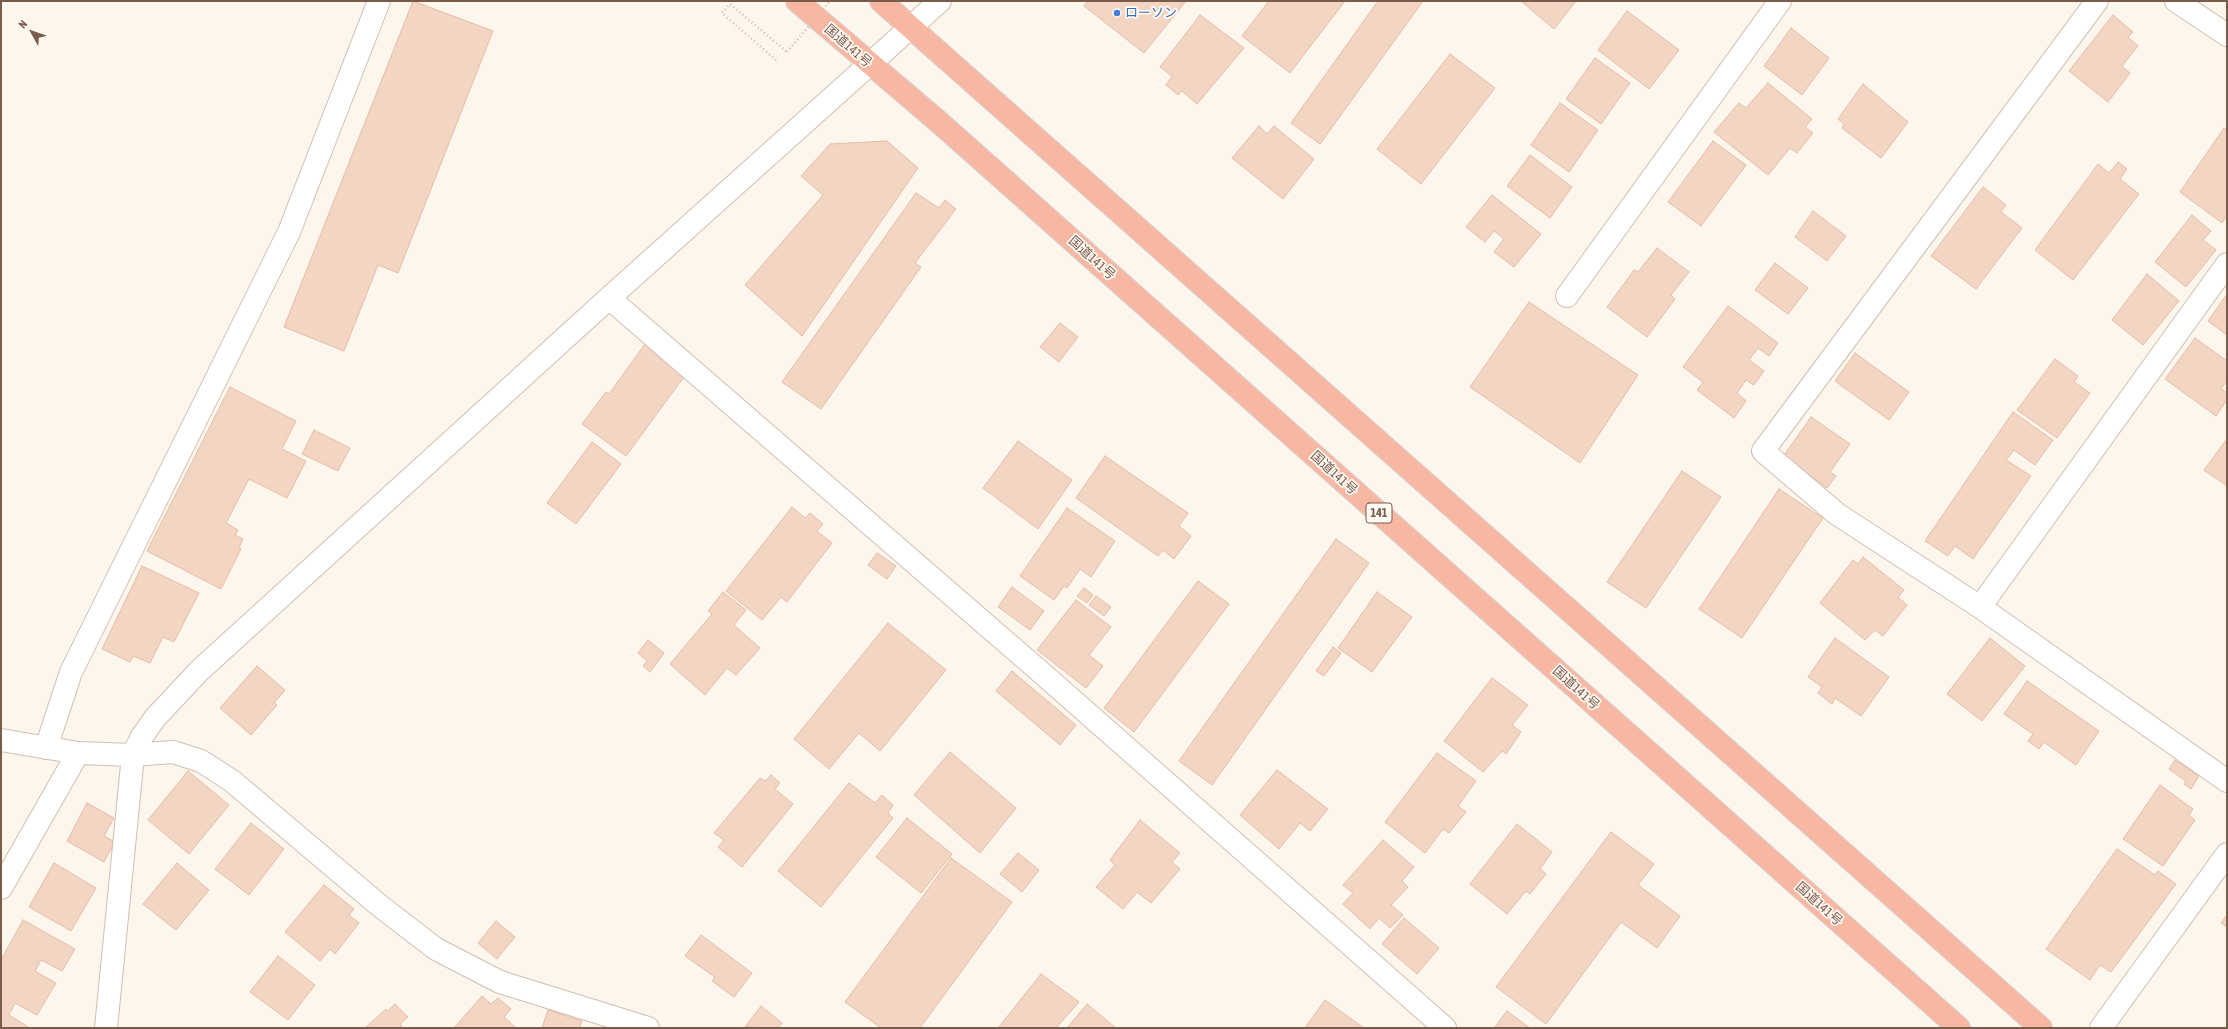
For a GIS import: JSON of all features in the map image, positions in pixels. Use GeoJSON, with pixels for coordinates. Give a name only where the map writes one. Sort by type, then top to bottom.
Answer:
{"type":"FeatureCollection","features":[{"type":"Feature","properties":{"kind":"highway","name":"国道141号"},"geometry":{"type":"LineString","coordinates":[[797,1],[869,65],[946,128],[1959,1028]]}},
{"type":"Feature","properties":{"kind":"highway"},"geometry":{"type":"LineString","coordinates":[[882,1],[2041,1028]]}},
{"type":"Feature","properties":{"kind":"street"},"geometry":{"type":"LineString","coordinates":[[46,748],[71,672],[289,232],[379,1]]}},
{"type":"Feature","properties":{"kind":"street"},"geometry":{"type":"LineString","coordinates":[[106,1028],[133,755],[141,738],[155,718],[199,671],[609,298],[940,1]]}},
{"type":"Feature","properties":{"kind":"street"},"geometry":{"type":"LineString","coordinates":[[1567,296],[1780,1]]}},
{"type":"Feature","properties":{"kind":"street"},"geometry":{"type":"LineString","coordinates":[[2097,1],[1763,451],[1837,514],[1980,606],[2227,781]]}},
{"type":"Feature","properties":{"kind":"street"},"geometry":{"type":"LineString","coordinates":[[2176,1],[2227,34]]}},
{"type":"Feature","properties":{"kind":"street"},"geometry":{"type":"LineString","coordinates":[[1980,606],[2227,264]]}},
{"type":"Feature","properties":{"kind":"street"},"geometry":{"type":"LineString","coordinates":[[609,298],[1044,675],[1445,1028]]}},
{"type":"Feature","properties":{"kind":"street"},"geometry":{"type":"LineString","coordinates":[[1,740],[78,753],[133,755],[173,752],[200,761],[232,781],[380,906],[436,949],[500,982],[648,1028]]}},
{"type":"Feature","properties":{"kind":"street"},"geometry":{"type":"LineString","coordinates":[[1,888],[78,753]]}},
{"type":"Feature","properties":{"kind":"street"},"geometry":{"type":"LineString","coordinates":[[2101,1028],[2227,854]]}},
{"type":"Feature","properties":{"kind":"path"},"geometry":{"type":"LineString","coordinates":[[776,60],[722,13],[730,4],[787,52],[830,1]]}},
{"type":"Feature","properties":{"kind":"building"},"geometry":{"type":"Polygon","coordinates":[[[413,1],[493,31],[398,273],[378,265],[344,351],[284,327],[413,1]]]}},
{"type":"Feature","properties":{"kind":"building"},"geometry":{"type":"Polygon","coordinates":[[[1088,1],[1186,1],[1144,53],[1084,6],[1088,1]]]}},
{"type":"Feature","properties":{"kind":"building"},"geometry":{"type":"Polygon","coordinates":[[[1269,1],[1345,1],[1290,73],[1242,36],[1269,1]]]}},
{"type":"Feature","properties":{"kind":"building"},"geometry":{"type":"Polygon","coordinates":[[[1378,1],[1423,1],[1320,144],[1291,123],[1378,1]]]}},
{"type":"Feature","properties":{"kind":"building"},"geometry":{"type":"Polygon","coordinates":[[[1521,1],[1576,1],[1554,29],[1521,1]]]}},
{"type":"Feature","properties":{"kind":"building"},"geometry":{"type":"Polygon","coordinates":[[[1627,11],[1679,50],[1649,89],[1598,50],[1627,11]]]}},
{"type":"Feature","properties":{"kind":"building"},"geometry":{"type":"Polygon","coordinates":[[[1200,15],[1244,48],[1197,104],[1182,91],[1178,95],[1166,85],[1172,76],[1160,67],[1200,15]]]}},
{"type":"Feature","properties":{"kind":"building"},"geometry":{"type":"Polygon","coordinates":[[[2113,15],[2133,32],[2128,37],[2138,46],[2122,66],[2130,73],[2108,102],[2069,71],[2113,15]]]}},
{"type":"Feature","properties":{"kind":"building"},"geometry":{"type":"Polygon","coordinates":[[[1791,28],[1829,58],[1802,95],[1764,66],[1791,28]]]}},
{"type":"Feature","properties":{"kind":"building"},"geometry":{"type":"Polygon","coordinates":[[[1450,54],[1495,88],[1421,184],[1377,149],[1450,54]]]}},
{"type":"Feature","properties":{"kind":"building"},"geometry":{"type":"Polygon","coordinates":[[[1595,58],[1630,83],[1601,124],[1566,99],[1595,58]]]}},
{"type":"Feature","properties":{"kind":"building"},"geometry":{"type":"Polygon","coordinates":[[[1768,83],[1812,119],[1805,127],[1813,133],[1797,153],[1790,148],[1768,175],[1714,132],[1739,103],[1746,108],[1768,83]]]}},
{"type":"Feature","properties":{"kind":"building"},"geometry":{"type":"Polygon","coordinates":[[[1863,84],[1908,122],[1881,158],[1842,128],[1844,124],[1838,119],[1863,84]]]}},
{"type":"Feature","properties":{"kind":"building"},"geometry":{"type":"Polygon","coordinates":[[[1560,103],[1598,130],[1569,172],[1531,145],[1560,103]]]}},
{"type":"Feature","properties":{"kind":"building"},"geometry":{"type":"Polygon","coordinates":[[[1259,126],[1267,134],[1274,126],[1314,159],[1283,199],[1232,158],[1259,126]]]}},
{"type":"Feature","properties":{"kind":"building"},"geometry":{"type":"Polygon","coordinates":[[[2224,128],[2227,130],[2227,215],[2222,223],[2180,192],[2224,128]]]}},
{"type":"Feature","properties":{"kind":"building"},"geometry":{"type":"Polygon","coordinates":[[[887,141],[918,168],[802,336],[745,285],[823,195],[801,176],[830,144],[887,141]]]}},
{"type":"Feature","properties":{"kind":"building"},"geometry":{"type":"Polygon","coordinates":[[[1713,141],[1746,165],[1701,226],[1668,202],[1713,141]]]}},
{"type":"Feature","properties":{"kind":"building"},"geometry":{"type":"Polygon","coordinates":[[[1530,155],[1572,187],[1550,218],[1507,186],[1530,155]]]}},
{"type":"Feature","properties":{"kind":"building"},"geometry":{"type":"Polygon","coordinates":[[[2118,162],[2127,169],[2120,179],[2139,194],[2073,280],[2035,250],[2098,164],[2109,173],[2118,162]]]}},
{"type":"Feature","properties":{"kind":"building"},"geometry":{"type":"Polygon","coordinates":[[[1983,187],[2006,205],[2001,212],[2022,228],[1976,289],[1931,256],[1983,187]]]}},
{"type":"Feature","properties":{"kind":"building"},"geometry":{"type":"Polygon","coordinates":[[[916,193],[939,208],[945,200],[956,209],[915,263],[921,267],[821,409],[782,382],[916,193]]]}},
{"type":"Feature","properties":{"kind":"building"},"geometry":{"type":"Polygon","coordinates":[[[1492,195],[1541,234],[1514,267],[1494,252],[1504,239],[1494,231],[1485,242],[1466,227],[1492,195]]]}},
{"type":"Feature","properties":{"kind":"building"},"geometry":{"type":"Polygon","coordinates":[[[1813,211],[1846,236],[1827,261],[1795,237],[1813,211]]]}},
{"type":"Feature","properties":{"kind":"building"},"geometry":{"type":"Polygon","coordinates":[[[2192,215],[2211,231],[2203,240],[2216,250],[2186,287],[2155,262],[2192,215]]]}},
{"type":"Feature","properties":{"kind":"building"},"geometry":{"type":"Polygon","coordinates":[[[1657,248],[1689,272],[1671,295],[1675,299],[1647,337],[1607,307],[1634,270],[1638,272],[1657,248]]]}},
{"type":"Feature","properties":{"kind":"building"},"geometry":{"type":"Polygon","coordinates":[[[1775,263],[1808,288],[1788,314],[1755,290],[1775,263]]]}},
{"type":"Feature","properties":{"kind":"building"},"geometry":{"type":"Polygon","coordinates":[[[2147,274],[2179,301],[2143,345],[2112,320],[2147,274]]]}},
{"type":"Feature","properties":{"kind":"building"},"geometry":{"type":"Polygon","coordinates":[[[2227,294],[2227,335],[2208,321],[2227,294]]]}},
{"type":"Feature","properties":{"kind":"building"},"geometry":{"type":"Polygon","coordinates":[[[1529,302],[1638,375],[1580,463],[1470,387],[1529,302]]]}},
{"type":"Feature","properties":{"kind":"building"},"geometry":{"type":"Polygon","coordinates":[[[1728,306],[1778,343],[1769,356],[1758,348],[1749,360],[1764,371],[1754,385],[1746,380],[1737,393],[1746,401],[1734,418],[1697,390],[1703,382],[1683,367],[1728,306]]]}},
{"type":"Feature","properties":{"kind":"building"},"geometry":{"type":"Polygon","coordinates":[[[1060,323],[1078,337],[1059,362],[1040,347],[1060,323]]]}},
{"type":"Feature","properties":{"kind":"building"},"geometry":{"type":"Polygon","coordinates":[[[2195,338],[2227,361],[2227,381],[2221,389],[2227,393],[2227,400],[2216,416],[2165,379],[2195,338]]]}},
{"type":"Feature","properties":{"kind":"building"},"geometry":{"type":"Polygon","coordinates":[[[645,344],[686,374],[626,456],[582,424],[606,392],[609,394],[645,344]]]}},
{"type":"Feature","properties":{"kind":"building"},"geometry":{"type":"Polygon","coordinates":[[[1855,353],[1909,392],[1889,420],[1835,381],[1855,353]]]}},
{"type":"Feature","properties":{"kind":"building"},"geometry":{"type":"Polygon","coordinates":[[[2055,359],[2078,376],[2074,382],[2090,393],[2057,438],[2017,410],[2055,359]]]}},
{"type":"Feature","properties":{"kind":"building"},"geometry":{"type":"Polygon","coordinates":[[[230,387],[296,421],[282,449],[306,461],[287,498],[249,479],[226,523],[238,530],[235,535],[243,539],[239,548],[241,549],[221,589],[147,551],[230,387]]]}},
{"type":"Feature","properties":{"kind":"building"},"geometry":{"type":"Polygon","coordinates":[[[2013,412],[2053,440],[2035,465],[2014,450],[2006,460],[2031,476],[1973,559],[1955,546],[1948,556],[1925,541],[2013,412]]]}},
{"type":"Feature","properties":{"kind":"building"},"geometry":{"type":"Polygon","coordinates":[[[1811,417],[1850,444],[1830,472],[1836,476],[1827,488],[1783,457],[1811,417]]]}},
{"type":"Feature","properties":{"kind":"building"},"geometry":{"type":"Polygon","coordinates":[[[314,430],[350,448],[338,471],[302,454],[314,430]]]}},
{"type":"Feature","properties":{"kind":"building"},"geometry":{"type":"Polygon","coordinates":[[[2227,439],[2227,486],[2204,470],[2227,439]]]}},
{"type":"Feature","properties":{"kind":"building"},"geometry":{"type":"Polygon","coordinates":[[[1018,441],[1072,480],[1038,529],[983,488],[1018,441]]]}},
{"type":"Feature","properties":{"kind":"building"},"geometry":{"type":"Polygon","coordinates":[[[592,442],[621,464],[576,524],[547,503],[592,442]]]}},
{"type":"Feature","properties":{"kind":"building"},"geometry":{"type":"Polygon","coordinates":[[[1105,456],[1188,513],[1179,526],[1191,536],[1174,559],[1163,550],[1158,556],[1076,498],[1105,456]]]}},
{"type":"Feature","properties":{"kind":"building"},"geometry":{"type":"Polygon","coordinates":[[[1682,471],[1721,497],[1646,608],[1607,582],[1682,471]]]}},
{"type":"Feature","properties":{"kind":"building"},"geometry":{"type":"Polygon","coordinates":[[[1779,489],[1823,518],[1742,638],[1699,609],[1779,489]]]}},
{"type":"Feature","properties":{"kind":"building"},"geometry":{"type":"Polygon","coordinates":[[[792,507],[805,518],[810,513],[823,524],[817,531],[832,543],[787,602],[781,597],[762,620],[726,591],[792,507]]]}},
{"type":"Feature","properties":{"kind":"building"},"geometry":{"type":"Polygon","coordinates":[[[1067,508],[1115,541],[1091,577],[1080,569],[1067,588],[1064,586],[1054,600],[1020,576],[1067,508]]]}},
{"type":"Feature","properties":{"kind":"building"},"geometry":{"type":"Polygon","coordinates":[[[1336,539],[1369,563],[1212,785],[1179,761],[1336,539]]]}},
{"type":"Feature","properties":{"kind":"building"},"geometry":{"type":"Polygon","coordinates":[[[877,553],[896,566],[887,579],[868,565],[877,553]]]}},
{"type":"Feature","properties":{"kind":"building"},"geometry":{"type":"Polygon","coordinates":[[[1863,557],[1904,590],[1898,597],[1907,605],[1883,636],[1875,630],[1865,640],[1820,603],[1853,560],[1858,564],[1863,557]]]}},
{"type":"Feature","properties":{"kind":"building"},"geometry":{"type":"Polygon","coordinates":[[[142,566],[199,593],[174,642],[163,637],[150,663],[133,656],[130,662],[102,649],[142,566]]]}},
{"type":"Feature","properties":{"kind":"building"},"geometry":{"type":"Polygon","coordinates":[[[1198,581],[1229,604],[1134,732],[1104,708],[1198,581]]]}},
{"type":"Feature","properties":{"kind":"building"},"geometry":{"type":"Polygon","coordinates":[[[1012,587],[1044,611],[1030,630],[998,607],[1012,587]]]}},
{"type":"Feature","properties":{"kind":"building"},"geometry":{"type":"Polygon","coordinates":[[[1084,588],[1093,595],[1087,603],[1077,596],[1084,588]]]}},
{"type":"Feature","properties":{"kind":"building"},"geometry":{"type":"Polygon","coordinates":[[[723,592],[746,610],[734,625],[760,648],[736,675],[727,668],[705,695],[670,664],[712,614],[708,611],[723,592]]]}},
{"type":"Feature","properties":{"kind":"building"},"geometry":{"type":"Polygon","coordinates":[[[1377,592],[1412,617],[1372,672],[1338,648],[1377,592]]]}},
{"type":"Feature","properties":{"kind":"building"},"geometry":{"type":"Polygon","coordinates":[[[1096,596],[1111,607],[1104,616],[1089,605],[1096,596]]]}},
{"type":"Feature","properties":{"kind":"building"},"geometry":{"type":"Polygon","coordinates":[[[1076,600],[1111,627],[1089,655],[1103,666],[1086,688],[1037,650],[1076,600]]]}},
{"type":"Feature","properties":{"kind":"building"},"geometry":{"type":"Polygon","coordinates":[[[888,623],[946,670],[880,751],[859,733],[829,769],[794,739],[888,623]]]}},
{"type":"Feature","properties":{"kind":"building"},"geometry":{"type":"Polygon","coordinates":[[[1835,638],[1889,677],[1861,716],[1835,698],[1832,704],[1818,693],[1822,687],[1808,677],[1835,638]]]}},
{"type":"Feature","properties":{"kind":"building"},"geometry":{"type":"Polygon","coordinates":[[[1990,638],[2025,666],[1982,721],[1947,694],[1990,638]]]}},
{"type":"Feature","properties":{"kind":"building"},"geometry":{"type":"Polygon","coordinates":[[[648,640],[664,653],[650,672],[643,666],[647,661],[638,653],[648,640]]]}},
{"type":"Feature","properties":{"kind":"building"},"geometry":{"type":"Polygon","coordinates":[[[1333,647],[1341,653],[1324,676],[1316,671],[1333,647]]]}},
{"type":"Feature","properties":{"kind":"building"},"geometry":{"type":"Polygon","coordinates":[[[257,666],[285,690],[274,703],[277,705],[251,735],[220,708],[257,666]]]}},
{"type":"Feature","properties":{"kind":"building"},"geometry":{"type":"Polygon","coordinates":[[[1012,671],[1076,725],[1060,745],[996,691],[1012,671]]]}},
{"type":"Feature","properties":{"kind":"building"},"geometry":{"type":"Polygon","coordinates":[[[1492,678],[1528,705],[1512,725],[1521,732],[1506,754],[1502,751],[1483,772],[1444,741],[1492,678]]]}},
{"type":"Feature","properties":{"kind":"building"},"geometry":{"type":"Polygon","coordinates":[[[2027,681],[2099,731],[2076,765],[2044,742],[2039,749],[2028,741],[2033,734],[2004,714],[2027,681]]]}},
{"type":"Feature","properties":{"kind":"building"},"geometry":{"type":"Polygon","coordinates":[[[950,752],[1016,808],[980,853],[914,795],[950,752]]]}},
{"type":"Feature","properties":{"kind":"building"},"geometry":{"type":"Polygon","coordinates":[[[1437,753],[1476,781],[1458,806],[1466,812],[1449,833],[1443,829],[1425,853],[1385,822],[1437,753]]]}},
{"type":"Feature","properties":{"kind":"building"},"geometry":{"type":"Polygon","coordinates":[[[2175,760],[2199,776],[2191,789],[2184,784],[2186,781],[2169,769],[2175,760]]]}},
{"type":"Feature","properties":{"kind":"building"},"geometry":{"type":"Polygon","coordinates":[[[1277,770],[1328,809],[1310,831],[1300,823],[1279,849],[1240,815],[1277,770]]]}},
{"type":"Feature","properties":{"kind":"building"},"geometry":{"type":"Polygon","coordinates":[[[188,771],[229,805],[189,854],[148,820],[188,771]]]}},
{"type":"Feature","properties":{"kind":"building"},"geometry":{"type":"Polygon","coordinates":[[[771,775],[780,783],[775,789],[793,804],[742,867],[718,847],[724,840],[714,833],[760,778],[765,781],[771,775]]]}},
{"type":"Feature","properties":{"kind":"building"},"geometry":{"type":"Polygon","coordinates":[[[849,783],[875,803],[882,795],[893,805],[888,813],[893,818],[821,907],[778,871],[849,783]]]}},
{"type":"Feature","properties":{"kind":"building"},"geometry":{"type":"Polygon","coordinates":[[[2160,785],[2193,809],[2189,815],[2195,820],[2163,866],[2123,839],[2160,785]]]}},
{"type":"Feature","properties":{"kind":"building"},"geometry":{"type":"Polygon","coordinates":[[[87,803],[114,818],[104,836],[115,842],[104,862],[67,841],[87,803]]]}},
{"type":"Feature","properties":{"kind":"building"},"geometry":{"type":"Polygon","coordinates":[[[907,818],[952,854],[921,893],[876,857],[907,818]]]}},
{"type":"Feature","properties":{"kind":"building"},"geometry":{"type":"Polygon","coordinates":[[[1140,820],[1180,853],[1172,862],[1180,869],[1151,903],[1137,892],[1123,909],[1096,887],[1115,865],[1110,860],[1140,820]]]}},
{"type":"Feature","properties":{"kind":"building"},"geometry":{"type":"Polygon","coordinates":[[[251,823],[284,849],[249,895],[215,869],[251,823]]]}},
{"type":"Feature","properties":{"kind":"building"},"geometry":{"type":"Polygon","coordinates":[[[1517,824],[1552,852],[1540,869],[1546,874],[1530,894],[1526,891],[1507,914],[1470,884],[1517,824]]]}},
{"type":"Feature","properties":{"kind":"building"},"geometry":{"type":"Polygon","coordinates":[[[1611,832],[1654,864],[1638,885],[1680,916],[1657,948],[1621,922],[1546,1024],[1496,987],[1611,832]]]}},
{"type":"Feature","properties":{"kind":"building"},"geometry":{"type":"Polygon","coordinates":[[[1383,840],[1414,867],[1402,881],[1408,887],[1391,905],[1403,915],[1390,928],[1379,918],[1370,929],[1343,904],[1353,893],[1343,885],[1383,840]]]}},
{"type":"Feature","properties":{"kind":"building"},"geometry":{"type":"Polygon","coordinates":[[[2117,849],[2155,875],[2158,871],[2176,884],[2111,972],[2100,965],[2090,980],[2046,949],[2117,849]]]}},
{"type":"Feature","properties":{"kind":"building"},"geometry":{"type":"Polygon","coordinates":[[[1018,853],[1039,870],[1022,892],[1000,874],[1018,853]]]}},
{"type":"Feature","properties":{"kind":"building"},"geometry":{"type":"Polygon","coordinates":[[[951,858],[1012,902],[920,1028],[881,1028],[845,1002],[951,858]]]}},
{"type":"Feature","properties":{"kind":"building"},"geometry":{"type":"Polygon","coordinates":[[[54,863],[96,888],[71,931],[29,907],[54,863]]]}},
{"type":"Feature","properties":{"kind":"building"},"geometry":{"type":"Polygon","coordinates":[[[177,863],[209,890],[176,930],[143,904],[177,863]]]}},
{"type":"Feature","properties":{"kind":"building"},"geometry":{"type":"Polygon","coordinates":[[[324,885],[354,909],[349,915],[359,923],[335,954],[330,949],[320,961],[285,932],[324,885]]]}},
{"type":"Feature","properties":{"kind":"building"},"geometry":{"type":"Polygon","coordinates":[[[2227,915],[2227,927],[2221,923],[2227,915]]]}},
{"type":"Feature","properties":{"kind":"building"},"geometry":{"type":"Polygon","coordinates":[[[1404,918],[1439,948],[1417,974],[1382,944],[1404,918]]]}},
{"type":"Feature","properties":{"kind":"building"},"geometry":{"type":"Polygon","coordinates":[[[23,920],[75,949],[62,971],[41,960],[35,971],[56,983],[37,1015],[15,1003],[9,1015],[30,1028],[1,1028],[1,960],[23,920]]]}},
{"type":"Feature","properties":{"kind":"building"},"geometry":{"type":"Polygon","coordinates":[[[496,921],[515,937],[497,959],[478,943],[496,921]]]}},
{"type":"Feature","properties":{"kind":"building"},"geometry":{"type":"Polygon","coordinates":[[[701,935],[752,973],[734,997],[712,981],[715,977],[685,956],[701,935]]]}},
{"type":"Feature","properties":{"kind":"building"},"geometry":{"type":"Polygon","coordinates":[[[278,956],[315,985],[288,1020],[250,992],[278,956]]]}},
{"type":"Feature","properties":{"kind":"building"},"geometry":{"type":"Polygon","coordinates":[[[1041,974],[1079,1002],[1056,1028],[998,1028],[1041,974]]]}},
{"type":"Feature","properties":{"kind":"building"},"geometry":{"type":"Polygon","coordinates":[[[482,996],[491,1004],[498,998],[511,1009],[504,1017],[516,1028],[454,1028],[482,996]]]}},
{"type":"Feature","properties":{"kind":"building"},"geometry":{"type":"Polygon","coordinates":[[[1325,1000],[1364,1028],[1305,1028],[1325,1000]]]}},
{"type":"Feature","properties":{"kind":"building"},"geometry":{"type":"Polygon","coordinates":[[[395,1004],[408,1017],[400,1024],[403,1028],[365,1028],[386,1009],[388,1011],[395,1004]]]}},
{"type":"Feature","properties":{"kind":"building"},"geometry":{"type":"Polygon","coordinates":[[[1087,1004],[1116,1028],[1067,1028],[1087,1004]]]}},
{"type":"Feature","properties":{"kind":"building"},"geometry":{"type":"Polygon","coordinates":[[[761,1006],[782,1023],[778,1028],[745,1027],[761,1006]]]}},
{"type":"Feature","properties":{"kind":"building"},"geometry":{"type":"Polygon","coordinates":[[[548,1010],[582,1021],[579,1028],[542,1028],[548,1010]]]}},
{"type":"Feature","properties":{"kind":"building"},"geometry":{"type":"Polygon","coordinates":[[[1507,1011],[1530,1028],[1494,1028],[1507,1011]]]}},
{"type":"Feature","properties":{"kind":"place","name":"ローソン"},"geometry":{"type":"Point","coordinates":[1117,13]}}]}
